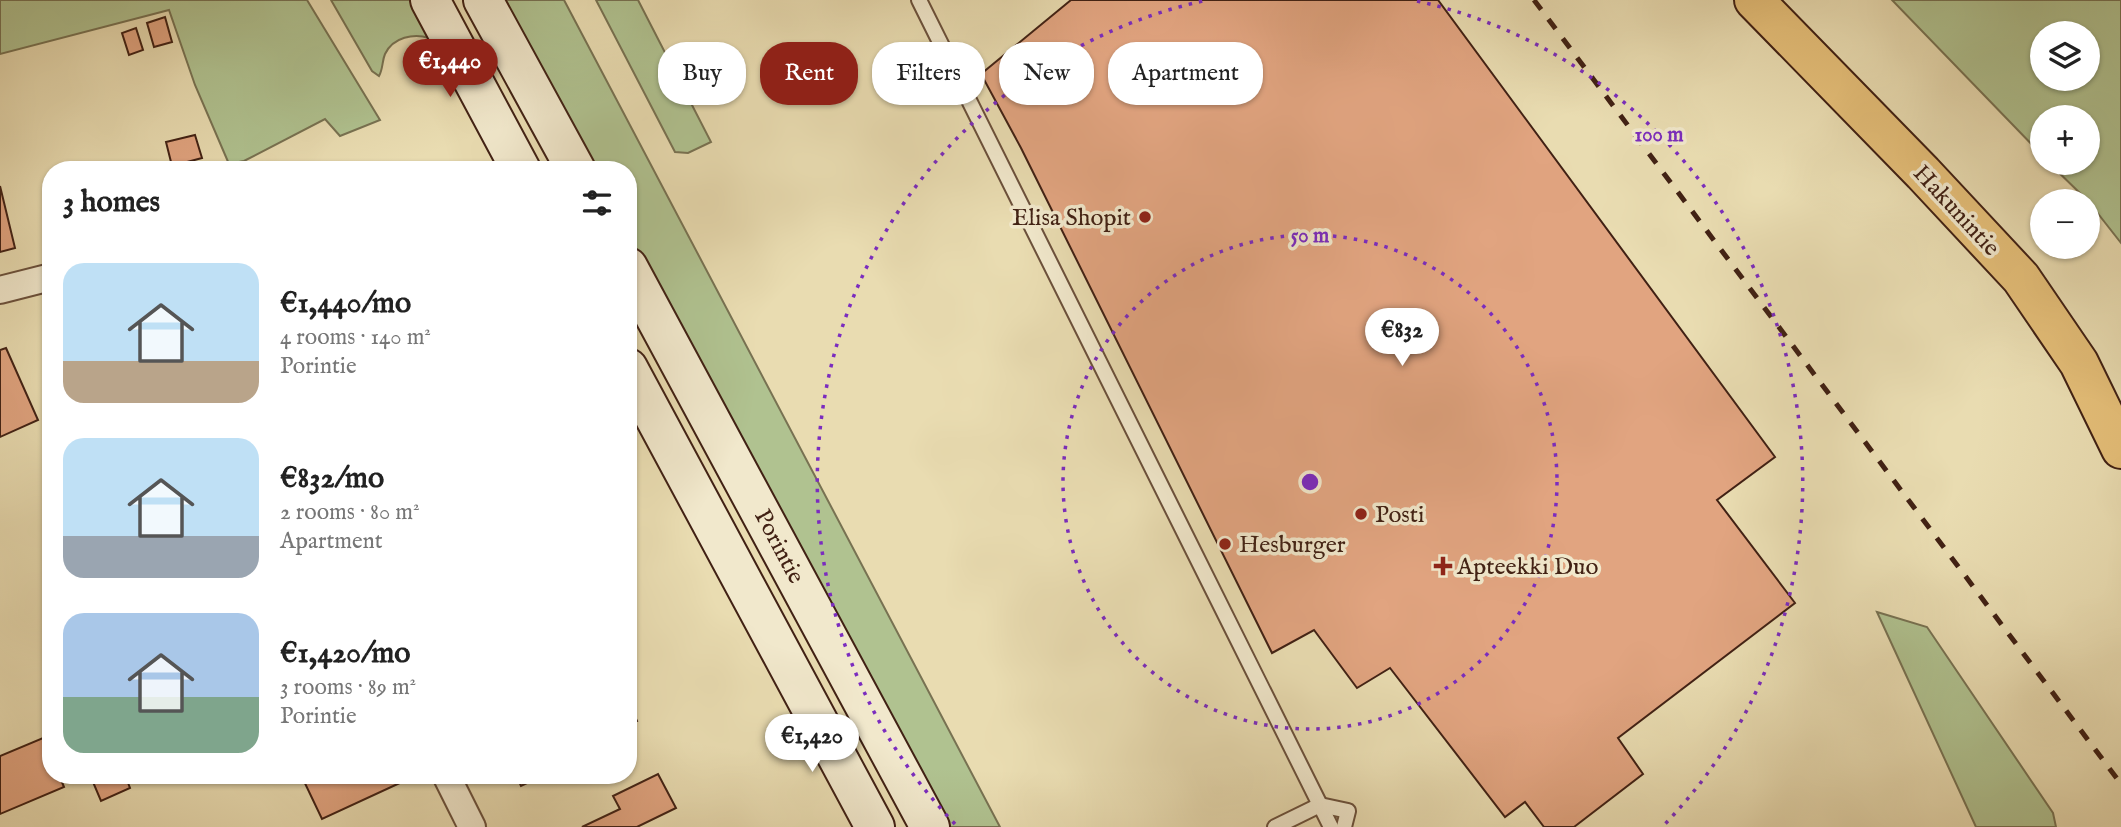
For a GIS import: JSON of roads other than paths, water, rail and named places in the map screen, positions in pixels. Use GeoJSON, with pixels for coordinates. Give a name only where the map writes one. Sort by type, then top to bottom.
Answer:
{"type":"FeatureCollection","features":[{"type":"Feature","properties":{"kind":"highway","name":"Hakunintie"},"geometry":{"type":"LineString","coordinates":[[1754,0],[2021,278],[2079,363],[2121,449]]}},
{"type":"Feature","properties":{"kind":"main road"},"geometry":{"type":"LineString","coordinates":[[430,0],[517,161]]}},
{"type":"Feature","properties":{"kind":"main road"},"geometry":{"type":"LineString","coordinates":[[483,0],[571,161]]}},
{"type":"Feature","properties":{"kind":"main road","name":"Porintie"},"geometry":{"type":"LineString","coordinates":[[637,284],[930,827]]}},
{"type":"Feature","properties":{"kind":"main road","name":"Porintie"},"geometry":{"type":"LineString","coordinates":[[637,385],[875,827]]}},
{"type":"Feature","properties":{"kind":"street"},"geometry":{"type":"LineString","coordinates":[[0,290],[42,278]]}},
{"type":"Feature","properties":{"kind":"street"},"geometry":{"type":"LineString","coordinates":[[450,784],[472,827]]}},
{"type":"Feature","properties":{"kind":"lane"},"geometry":{"type":"LineString","coordinates":[[919,0],[1331,827]]}},
{"type":"Feature","properties":{"kind":"lane"},"geometry":{"type":"LineString","coordinates":[[1275,827],[1320,805],[1348,811],[1344,827]]}},
{"type":"Feature","properties":{"kind":"railway"},"geometry":{"type":"LineString","coordinates":[[1534,0],[2121,784]]}},
{"type":"Feature","properties":{"kind":"place","name":"Elisa Shopit"},"geometry":{"type":"Point","coordinates":[1145,217]}},
{"type":"Feature","properties":{"kind":"place","name":"Posti"},"geometry":{"type":"Point","coordinates":[1361,514]}},
{"type":"Feature","properties":{"kind":"place","name":"Hesburger"},"geometry":{"type":"Point","coordinates":[1225,544]}},
{"type":"Feature","properties":{"kind":"place","name":"Apteekki Duo"},"geometry":{"type":"Point","coordinates":[1443,566]}}]}
